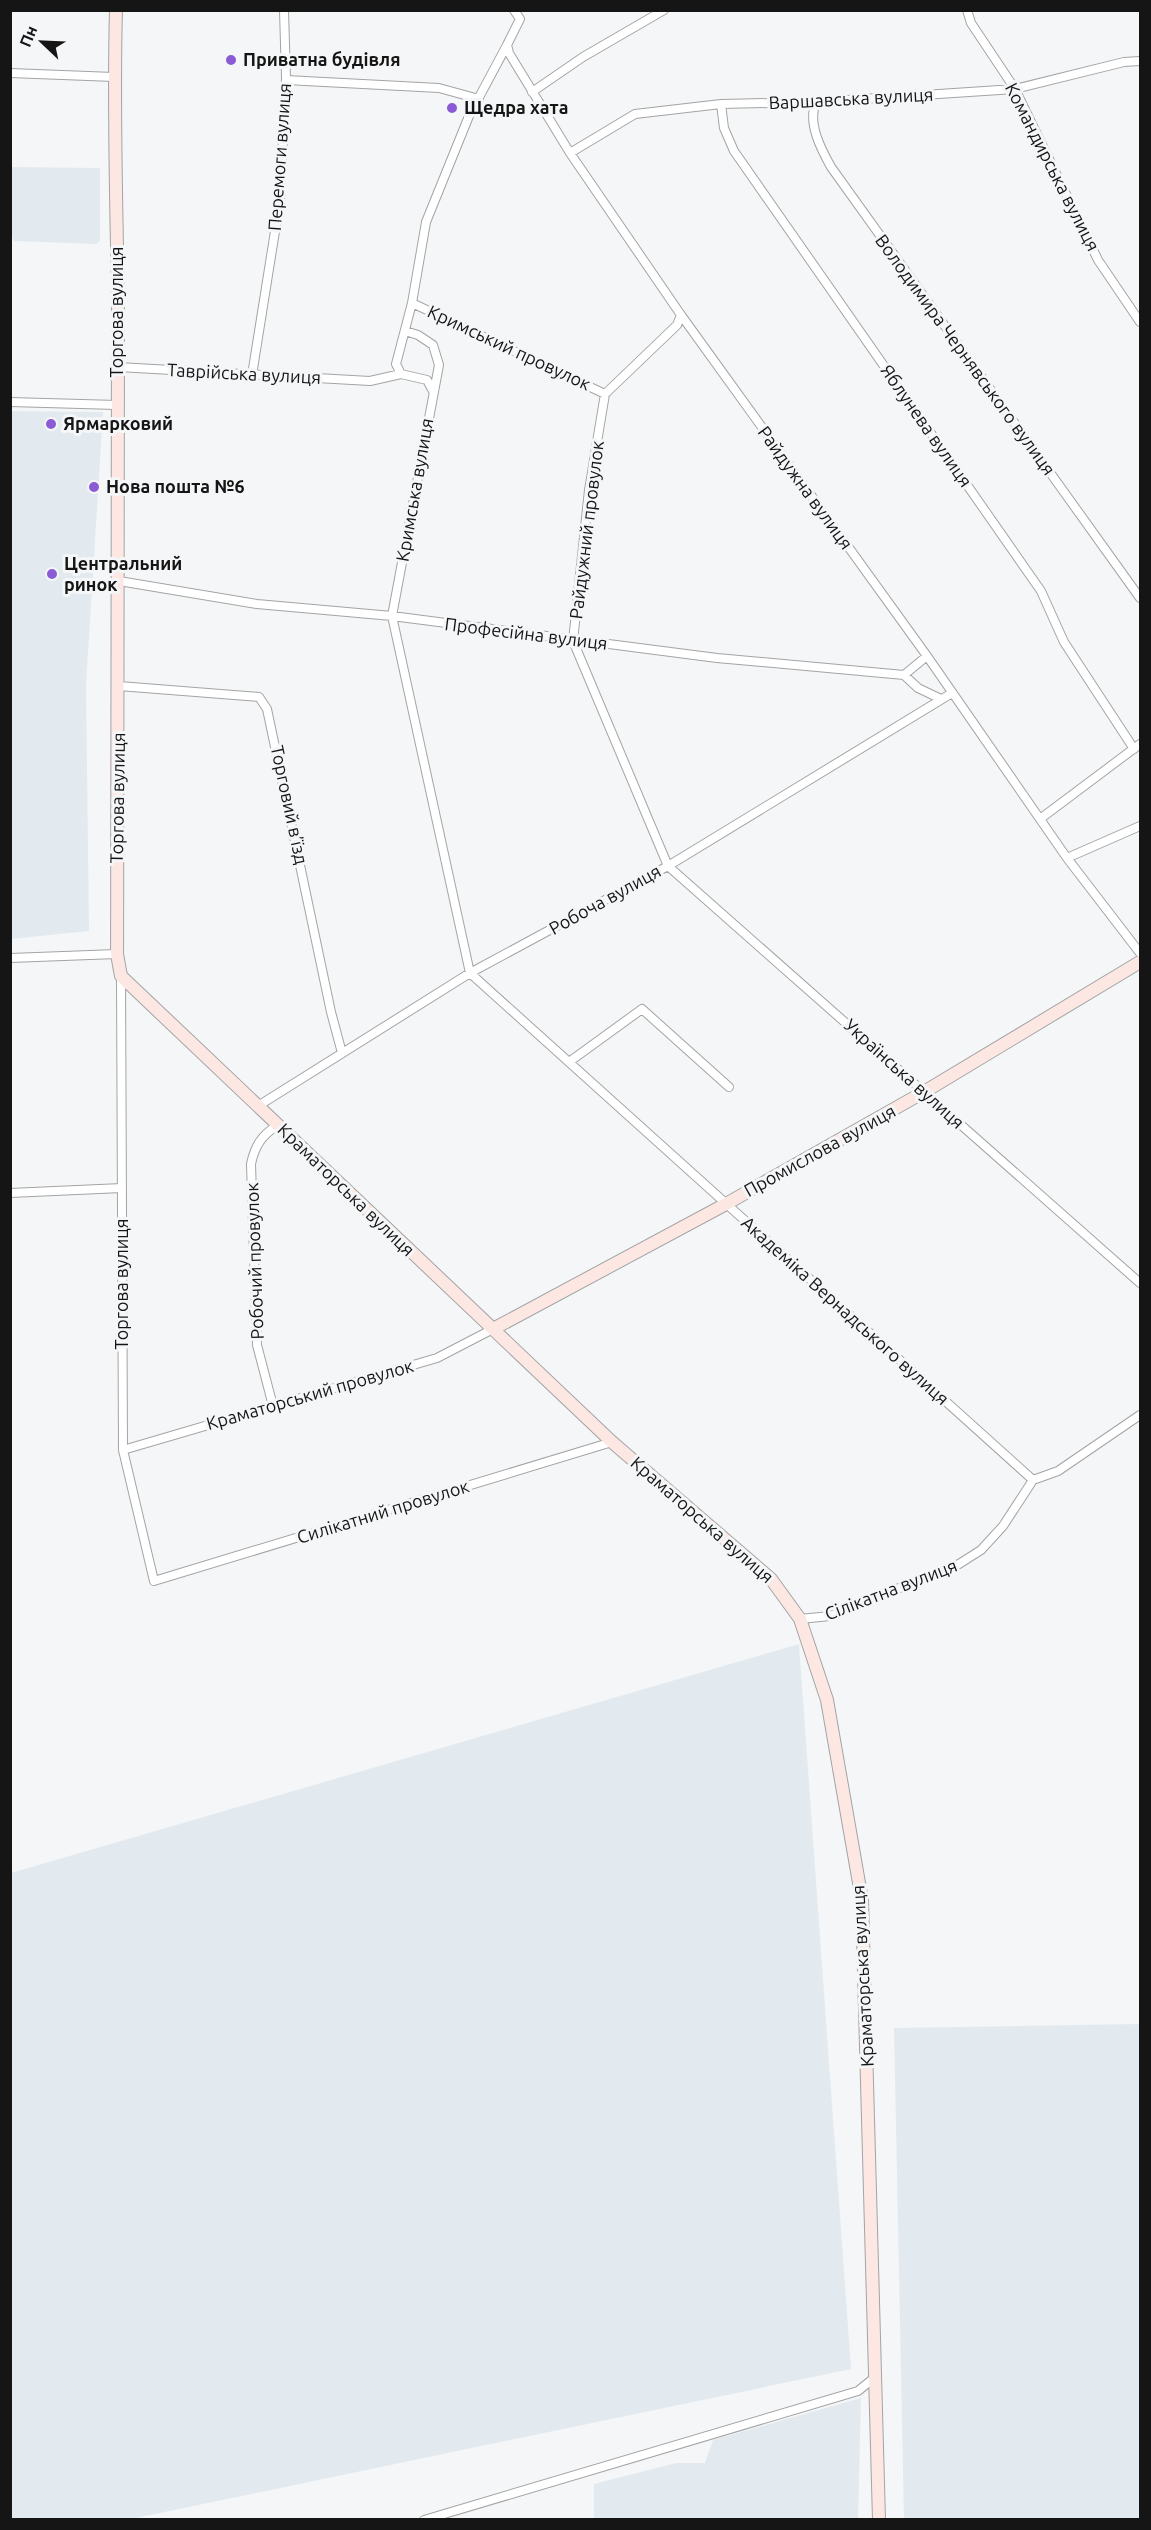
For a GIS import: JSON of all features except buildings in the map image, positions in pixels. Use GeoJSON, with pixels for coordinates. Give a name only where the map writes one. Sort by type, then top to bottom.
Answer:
{"type":"FeatureCollection","features":[{"type":"Feature","properties":{"kind":"street","name":"Торгова вулиця"},"geometry":{"type":"LineString","coordinates":[[116,10],[114,77],[119,581],[117,954],[121,976],[123,1450],[154,1581]]}},
{"type":"Feature","properties":{"kind":"street","name":"Перемоги вулиця"},"geometry":{"type":"LineString","coordinates":[[252,375],[280,200],[286,80],[284,10]]}},
{"type":"Feature","properties":{"kind":"street"},"geometry":{"type":"LineString","coordinates":[[514,10],[520,19]]}},
{"type":"Feature","properties":{"kind":"street"},"geometry":{"type":"LineString","coordinates":[[401,374],[396,368],[397,358],[412,303],[426,222],[479,99],[520,19],[527,10]]}},
{"type":"Feature","properties":{"kind":"street"},"geometry":{"type":"LineString","coordinates":[[531,92],[583,57],[664,10]]}},
{"type":"Feature","properties":{"kind":"street","name":"Командирська вулиця"},"geometry":{"type":"LineString","coordinates":[[967,10],[971,23],[1015,89],[1098,260],[1140,322]]}},
{"type":"Feature","properties":{"kind":"street","name":"Райдужна вулиця"},"geometry":{"type":"LineString","coordinates":[[507,45],[513,63],[570,153],[681,315],[927,656],[1067,858],[1140,953]]}},
{"type":"Feature","properties":{"kind":"street","name":"Варшавська вулиця"},"geometry":{"type":"LineString","coordinates":[[570,153],[635,114],[721,104],[816,102],[1015,89],[1124,62],[1140,61]]}},
{"type":"Feature","properties":{"kind":"street"},"geometry":{"type":"LineString","coordinates":[[10,73],[114,77]]}},
{"type":"Feature","properties":{"kind":"street"},"geometry":{"type":"LineString","coordinates":[[286,80],[439,88],[479,99]]}},
{"type":"Feature","properties":{"kind":"street","name":"Володимира Чернявського вулиця"},"geometry":{"type":"LineString","coordinates":[[816,102],[813,113],[816,135],[831,167],[1140,598]]}},
{"type":"Feature","properties":{"kind":"street","name":"Яблунева вулиця"},"geometry":{"type":"LineString","coordinates":[[721,104],[724,128],[734,151],[1041,591],[1064,642],[1137,747]]}},
{"type":"Feature","properties":{"kind":"street","name":"Кримський провулок"},"geometry":{"type":"LineString","coordinates":[[412,303],[605,394]]}},
{"type":"Feature","properties":{"kind":"street"},"geometry":{"type":"LineString","coordinates":[[605,394],[677,325],[681,315]]}},
{"type":"Feature","properties":{"kind":"street"},"geometry":{"type":"LineString","coordinates":[[405,331],[427,339],[437,351],[439,365],[433,393]]}},
{"type":"Feature","properties":{"kind":"street"},"geometry":{"type":"LineString","coordinates":[[370,381],[386,372],[397,358]]}},
{"type":"Feature","properties":{"kind":"street","name":"Таврійська вулиця"},"geometry":{"type":"LineString","coordinates":[[118,367],[370,381],[401,374]]}},
{"type":"Feature","properties":{"kind":"street","name":"Кримська вулиця"},"geometry":{"type":"LineString","coordinates":[[401,374],[425,379],[430,384],[433,393],[392,616],[470,973]]}},
{"type":"Feature","properties":{"kind":"street","name":"Райдужний провулок"},"geometry":{"type":"LineString","coordinates":[[605,394],[589,490],[573,641],[668,866]]}},
{"type":"Feature","properties":{"kind":"street"},"geometry":{"type":"LineString","coordinates":[[10,402],[117,405]]}},
{"type":"Feature","properties":{"kind":"street","name":"Професійна вулиця"},"geometry":{"type":"LineString","coordinates":[[119,581],[257,604],[392,616],[573,641],[904,675]]}},
{"type":"Feature","properties":{"kind":"street"},"geometry":{"type":"LineString","coordinates":[[927,656],[904,675],[918,688],[941,699]]}},
{"type":"Feature","properties":{"kind":"street","name":"Торговий в’їзд"},"geometry":{"type":"LineString","coordinates":[[119,686],[259,697],[267,709],[331,1012],[342,1053]]}},
{"type":"Feature","properties":{"kind":"street","name":"Робоча вулиця"},"geometry":{"type":"LineString","coordinates":[[258,1106],[470,973],[668,866],[952,693]]}},
{"type":"Feature","properties":{"kind":"street"},"geometry":{"type":"LineString","coordinates":[[1040,819],[1137,747]]}},
{"type":"Feature","properties":{"kind":"street"},"geometry":{"type":"LineString","coordinates":[[1067,858],[1140,826]]}},
{"type":"Feature","properties":{"kind":"street","name":"Українська вулиця"},"geometry":{"type":"LineString","coordinates":[[668,866],[1140,1283]]}},
{"type":"Feature","properties":{"kind":"street"},"geometry":{"type":"LineString","coordinates":[[10,958],[117,954]]}},
{"type":"Feature","properties":{"kind":"street","name":"Промислова вулиця"},"geometry":{"type":"LineString","coordinates":[[493,1329],[726,1204],[924,1092],[1140,962]]}},
{"type":"Feature","properties":{"kind":"street","name":"Академіка Вернадського вулиця"},"geometry":{"type":"LineString","coordinates":[[470,973],[1033,1480]]}},
{"type":"Feature","properties":{"kind":"street","name":"Краматорська вулиця"},"geometry":{"type":"LineString","coordinates":[[121,976],[612,1442],[771,1579],[800,1619],[826,1700],[862,1900],[879,2520]]}},
{"type":"Feature","properties":{"kind":"street"},"geometry":{"type":"LineString","coordinates":[[569,1062],[642,1009],[729,1087]]}},
{"type":"Feature","properties":{"kind":"street","name":"Робочий провулок"},"geometry":{"type":"LineString","coordinates":[[273,1406],[257,1345],[251,1164],[255,1148],[266,1133],[278,1125]]}},
{"type":"Feature","properties":{"kind":"street"},"geometry":{"type":"LineString","coordinates":[[10,1193],[122,1188]]}},
{"type":"Feature","properties":{"kind":"street","name":"Краматорський провулок"},"geometry":{"type":"LineString","coordinates":[[123,1450],[437,1358],[493,1329]]}},
{"type":"Feature","properties":{"kind":"street"},"geometry":{"type":"LineString","coordinates":[[1033,1480],[1058,1471],[1140,1415]]}},
{"type":"Feature","properties":{"kind":"street","name":"Силікатний провулок"},"geometry":{"type":"LineString","coordinates":[[154,1581],[612,1442]]}},
{"type":"Feature","properties":{"kind":"street","name":"Сілікатна вулиця"},"geometry":{"type":"LineString","coordinates":[[800,1619],[830,1616],[959,1564],[981,1550],[1003,1526],[1033,1480]]}},
{"type":"Feature","properties":{"kind":"street"},"geometry":{"type":"LineString","coordinates":[[424,2520],[858,2391],[874,2378]]}},
{"type":"Feature","properties":{"kind":"shaded area"},"geometry":{"type":"Polygon","coordinates":[[[12,167],[100,168],[100,241],[96,244],[14,241],[10,233],[12,167]]]}},
{"type":"Feature","properties":{"kind":"shaded area","name":"Центральний ринок"},"geometry":{"type":"Polygon","coordinates":[[[11,411],[103,412],[86,685],[89,931],[11,939],[11,411]]]}},
{"type":"Feature","properties":{"kind":"shaded area"},"geometry":{"type":"Polygon","coordinates":[[[799,1644],[851,2369],[131,2519],[11,2519],[11,1873],[799,1644]]]}},
{"type":"Feature","properties":{"kind":"shaded area"},"geometry":{"type":"Polygon","coordinates":[[[1140,2024],[1140,2519],[904,2519],[894,2028],[1140,2024]]]}},
{"type":"Feature","properties":{"kind":"shaded area"},"geometry":{"type":"Polygon","coordinates":[[[861,2398],[858,2519],[594,2519],[594,2484],[676,2463],[705,2463],[713,2440],[861,2398]]]}},
{"type":"Feature","properties":{"kind":"place","name":"Приватна будівля"},"geometry":{"type":"Point","coordinates":[231,60]}},
{"type":"Feature","properties":{"kind":"place","name":"Щедра хата"},"geometry":{"type":"Point","coordinates":[452,108]}},
{"type":"Feature","properties":{"kind":"place","name":"Ярмарковий"},"geometry":{"type":"Point","coordinates":[51,424]}},
{"type":"Feature","properties":{"kind":"place","name":"Нова пошта №6"},"geometry":{"type":"Point","coordinates":[94,487]}},
{"type":"Feature","properties":{"kind":"place","name":"Центральний ринок"},"geometry":{"type":"Point","coordinates":[52,574]}}]}
